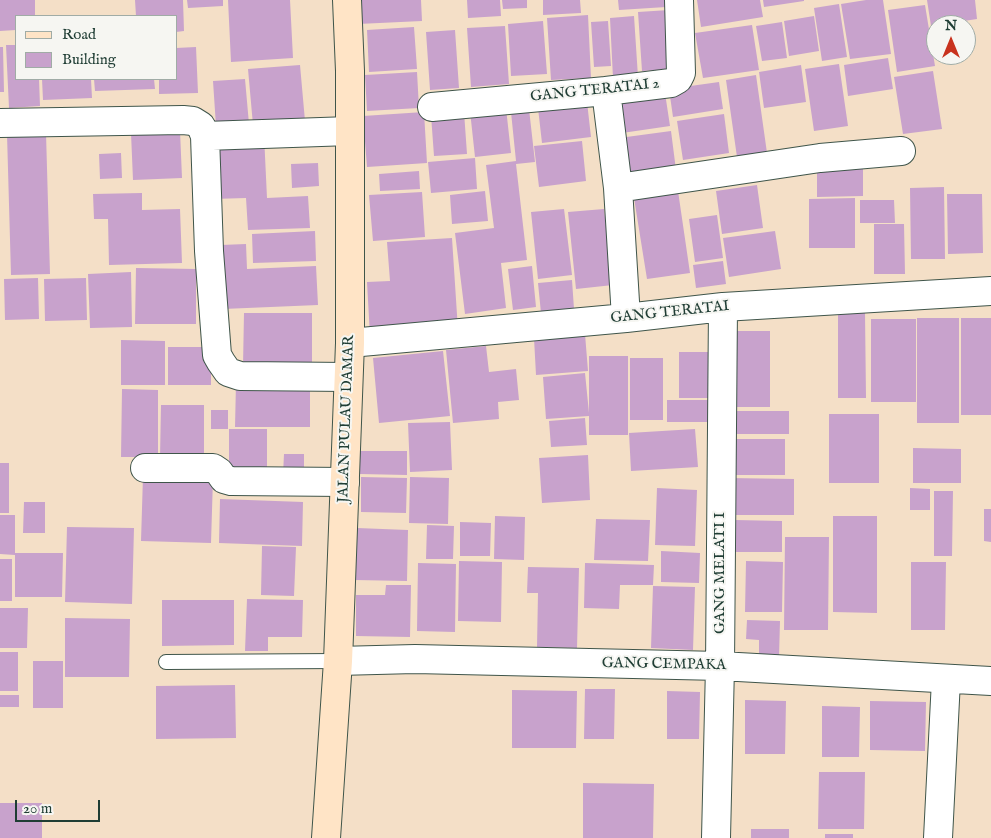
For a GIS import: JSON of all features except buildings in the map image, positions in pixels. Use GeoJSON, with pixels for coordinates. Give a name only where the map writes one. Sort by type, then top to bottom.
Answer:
{"type":"FeatureCollection","features":[{"type":"Feature","properties":{"kind":"street","name":"JALAN PULAU DAMAR"},"geometry":{"type":"LineString","coordinates":[[326,838],[338,661],[350,343],[350,71],[347,0]]}},
{"type":"Feature","properties":{"kind":"street","name":"GANG TERATAI 2"},"geometry":{"type":"LineString","coordinates":[[432,107],[671,83],[678,79],[682,65],[679,0]]}},
{"type":"Feature","properties":{"kind":"street"},"geometry":{"type":"LineString","coordinates":[[606,91],[618,188],[626,318]]}},
{"type":"Feature","properties":{"kind":"street"},"geometry":{"type":"LineString","coordinates":[[0,122],[183,120],[193,121],[200,126],[205,136],[210,251],[218,355],[228,372],[240,376],[348,377]]}},
{"type":"Feature","properties":{"kind":"street"},"geometry":{"type":"LineString","coordinates":[[205,136],[350,130]]}},
{"type":"Feature","properties":{"kind":"street"},"geometry":{"type":"LineString","coordinates":[[618,188],[820,158],[901,151]]}},
{"type":"Feature","properties":{"kind":"street","name":"GANG TERATAI"},"geometry":{"type":"LineString","coordinates":[[350,343],[626,318],[723,307],[991,290]]}},
{"type":"Feature","properties":{"kind":"street","name":"GANG MELATI I"},"geometry":{"type":"LineString","coordinates":[[716,838],[720,666],[723,307]]}},
{"type":"Feature","properties":{"kind":"street"},"geometry":{"type":"LineString","coordinates":[[145,468],[213,468],[224,479],[231,481],[345,482]]}},
{"type":"Feature","properties":{"kind":"street","name":"GANG CEMPAKA"},"geometry":{"type":"LineString","coordinates":[[338,661],[415,659],[720,666],[991,681]]}},
{"type":"Feature","properties":{"kind":"street"},"geometry":{"type":"LineString","coordinates":[[938,838],[946,680]]}},
{"type":"Feature","properties":{"kind":"lane"},"geometry":{"type":"LineString","coordinates":[[166,662],[338,661]]}}]}
